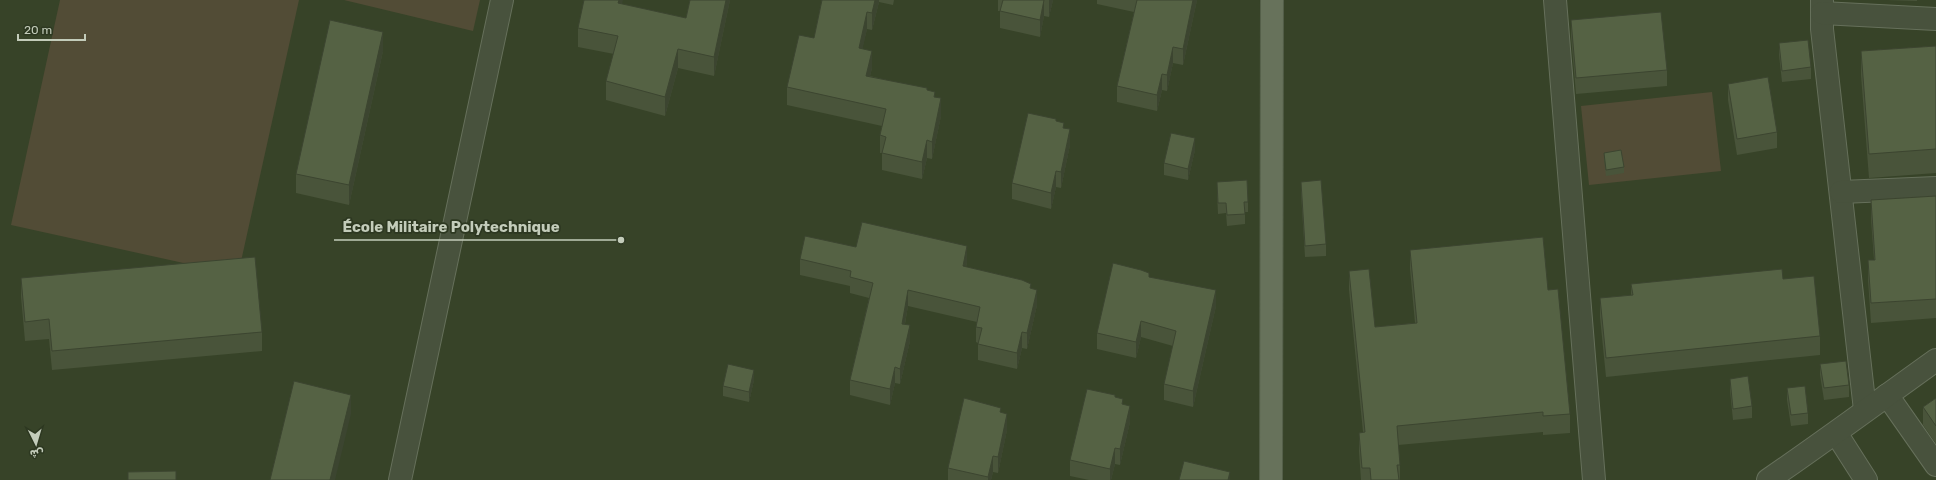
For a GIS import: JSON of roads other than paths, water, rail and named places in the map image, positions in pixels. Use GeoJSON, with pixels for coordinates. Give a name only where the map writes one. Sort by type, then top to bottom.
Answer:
{"type":"FeatureCollection","features":[{"type":"Feature","properties":{"kind":"main road"},"geometry":{"type":"LineString","coordinates":[[1271,480],[1272,0]]}},
{"type":"Feature","properties":{"kind":"street"},"geometry":{"type":"LineString","coordinates":[[400,480],[502,0]]}},
{"type":"Feature","properties":{"kind":"street"},"geometry":{"type":"LineString","coordinates":[[1554,0],[1594,480]]}},
{"type":"Feature","properties":{"kind":"street"},"geometry":{"type":"LineString","coordinates":[[1865,410],[1822,29],[1822,7],[1936,19]]}},
{"type":"Feature","properties":{"kind":"street"},"geometry":{"type":"LineString","coordinates":[[1840,192],[1936,188]]}},
{"type":"Feature","properties":{"kind":"street"},"geometry":{"type":"LineString","coordinates":[[1768,480],[1836,433],[1865,410],[1936,360]]}},
{"type":"Feature","properties":{"kind":"street"},"geometry":{"type":"LineString","coordinates":[[1887,395],[1936,465]]}},
{"type":"Feature","properties":{"kind":"street"},"geometry":{"type":"LineString","coordinates":[[1836,433],[1866,480]]}},
{"type":"Feature","properties":{"kind":"place","name":"École Militaire Polytechnique"},"geometry":{"type":"Point","coordinates":[621,240]}}]}
